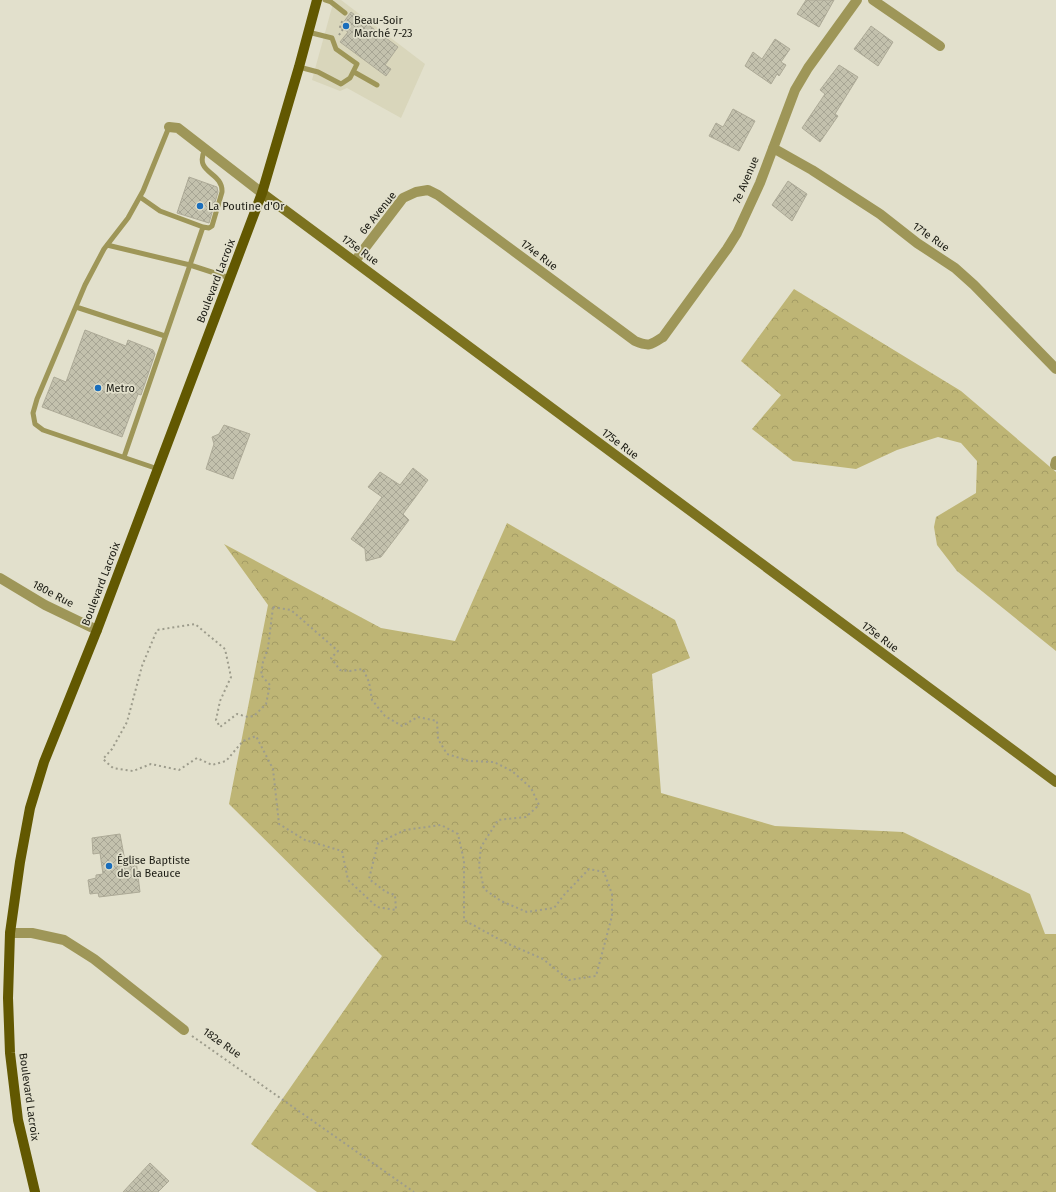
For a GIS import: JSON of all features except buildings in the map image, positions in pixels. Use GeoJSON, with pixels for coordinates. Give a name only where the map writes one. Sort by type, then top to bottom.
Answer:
{"type":"FeatureCollection","features":[{"type":"Feature","properties":{"kind":"main road","name":"Boulevard Lacroix"},"geometry":{"type":"LineString","coordinates":[[35,1192],[18,1120],[10,1053],[8,998],[10,933],[20,862],[30,808],[44,762],[97,630],[262,193],[317,0]]}},
{"type":"Feature","properties":{"kind":"street","name":"7e Avenue"},"geometry":{"type":"LineString","coordinates":[[635,341],[645,345],[654,343],[663,337],[737,233],[760,183],[796,90],[808,68],[857,0]]}},
{"type":"Feature","properties":{"kind":"street"},"geometry":{"type":"LineString","coordinates":[[873,0],[940,46]]}},
{"type":"Feature","properties":{"kind":"street","name":"175e Rue"},"geometry":{"type":"LineString","coordinates":[[169,127],[178,128],[262,193],[1056,782]]}},
{"type":"Feature","properties":{"kind":"street","name":"171e Rue"},"geometry":{"type":"LineString","coordinates":[[773,148],[812,170],[873,209],[917,243],[955,268],[974,285],[1056,369]]}},
{"type":"Feature","properties":{"kind":"street","name":"174e Rue"},"geometry":{"type":"LineString","coordinates":[[428,190],[438,195],[635,341]]}},
{"type":"Feature","properties":{"kind":"street","name":"6e Avenue"},"geometry":{"type":"LineString","coordinates":[[355,261],[403,198],[416,192],[428,190]]}},
{"type":"Feature","properties":{"kind":"street","name":"180e Rue"},"geometry":{"type":"LineString","coordinates":[[0,578],[45,605],[97,630]]}},
{"type":"Feature","properties":{"kind":"street"},"geometry":{"type":"LineString","coordinates":[[10,933],[32,933],[64,940],[94,958],[184,1030]]}},
{"type":"Feature","properties":{"kind":"lane"},"geometry":{"type":"LineString","coordinates":[[325,0],[331,2],[345,13]]}},
{"type":"Feature","properties":{"kind":"lane"},"geometry":{"type":"LineString","coordinates":[[299,67],[318,72],[341,84],[350,78],[357,64],[336,49],[332,38],[308,32]]}},
{"type":"Feature","properties":{"kind":"lane"},"geometry":{"type":"LineString","coordinates":[[354,72],[377,85]]}},
{"type":"Feature","properties":{"kind":"lane"},"geometry":{"type":"LineString","coordinates":[[158,469],[43,430],[35,424],[33,413],[37,399],[85,285],[107,245],[128,218],[140,197],[169,127]]}},
{"type":"Feature","properties":{"kind":"lane"},"geometry":{"type":"LineString","coordinates":[[140,197],[160,211],[203,227],[209,228],[212,226],[222,188],[219,181],[204,167],[202,163],[205,149]]}},
{"type":"Feature","properties":{"kind":"lane"},"geometry":{"type":"LineString","coordinates":[[124,457],[203,227]]}},
{"type":"Feature","properties":{"kind":"lane"},"geometry":{"type":"LineString","coordinates":[[107,245],[190,265],[230,278]]}},
{"type":"Feature","properties":{"kind":"lane"},"geometry":{"type":"LineString","coordinates":[[76,307],[165,336]]}},
{"type":"Feature","properties":{"kind":"path"},"geometry":{"type":"LineString","coordinates":[[332,38],[339,35],[343,29],[340,27],[343,23],[345,13]]}},
{"type":"Feature","properties":{"kind":"path"},"geometry":{"type":"LineString","coordinates":[[273,607],[291,610],[338,651],[331,658],[340,670],[350,671],[363,669],[369,682],[372,700],[385,716],[402,726],[418,717],[437,721],[438,739],[447,754],[469,762],[494,762],[512,771],[531,788],[539,805],[526,817],[498,820],[481,847],[479,866],[484,889],[501,901],[527,912],[554,908],[564,895],[589,869],[604,872],[612,894],[612,916],[596,976],[569,980],[543,959],[504,942],[464,920],[464,861],[460,841],[458,834],[441,825],[405,830],[378,843],[369,879],[386,892],[395,895],[396,910],[377,907],[348,880],[342,850],[305,840],[278,824],[273,769],[256,736],[243,741],[226,761],[212,765],[197,758],[180,770],[151,764],[133,771],[113,768],[103,759],[112,749],[127,722],[142,666],[157,630],[195,624],[225,649],[231,677],[220,700],[216,720],[220,727],[238,714],[248,717],[254,716],[266,704],[270,685],[261,675],[263,662],[268,648],[273,607]]}},
{"type":"Feature","properties":{"kind":"path","name":"182e Rue"},"geometry":{"type":"LineString","coordinates":[[184,1030],[414,1192]]}},
{"type":"Feature","properties":{"kind":"shaded area"},"geometry":{"type":"Polygon","coordinates":[[[334,0],[341,0],[425,64],[401,118],[347,88],[340,91],[312,80],[334,0]]]}},
{"type":"Feature","properties":{"kind":"green space"},"geometry":{"type":"Polygon","coordinates":[[[794,289],[961,391],[1056,472],[1056,651],[957,571],[937,545],[934,527],[936,517],[976,493],[977,461],[961,443],[938,437],[897,450],[856,469],[793,461],[752,429],[781,395],[741,361],[794,289]]]}},
{"type":"Feature","properties":{"kind":"green space"},"geometry":{"type":"Polygon","coordinates":[[[507,523],[675,620],[690,658],[652,674],[661,793],[775,826],[903,832],[1030,894],[1045,934],[1056,934],[1056,1192],[317,1192],[251,1144],[382,956],[229,804],[268,605],[224,544],[381,628],[455,641],[507,523]]]}},
{"type":"Feature","properties":{"kind":"place","name":"Beau-Soir Marché 7-23"},"geometry":{"type":"Point","coordinates":[346,26]}},
{"type":"Feature","properties":{"kind":"place","name":"La Poutine d'Or"},"geometry":{"type":"Point","coordinates":[200,206]}},
{"type":"Feature","properties":{"kind":"place","name":"Metro"},"geometry":{"type":"Point","coordinates":[98,388]}},
{"type":"Feature","properties":{"kind":"place","name":"Église Baptiste de la Beauce"},"geometry":{"type":"Point","coordinates":[109,866]}}]}
